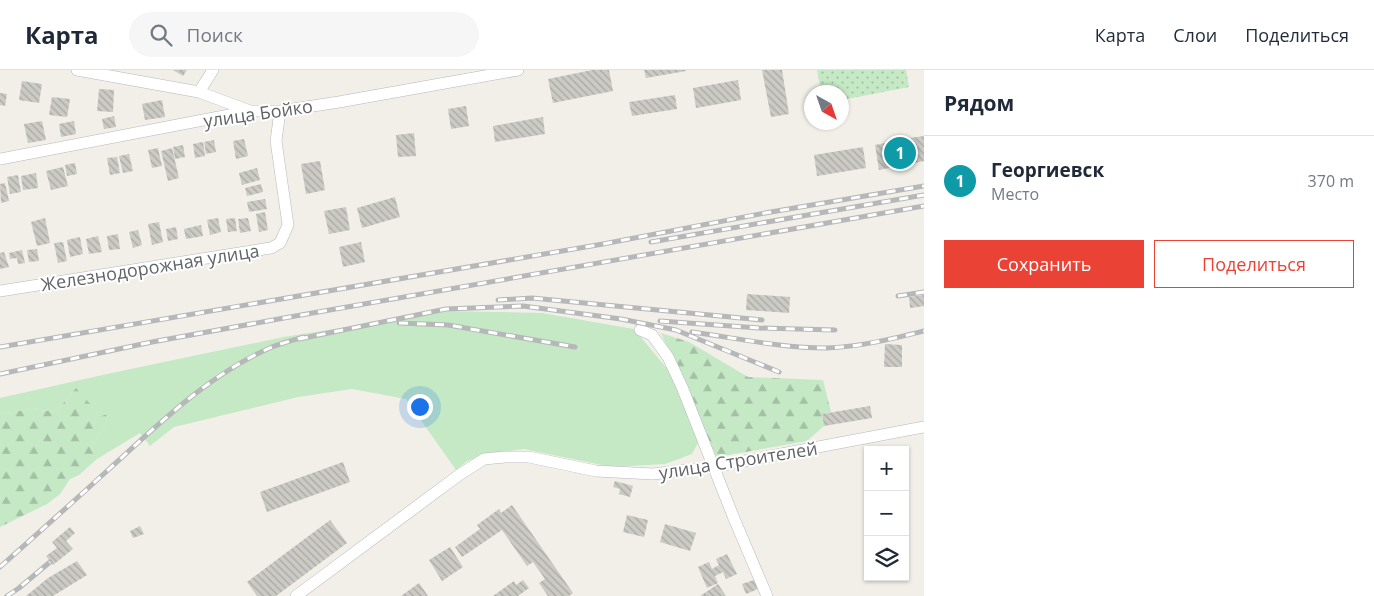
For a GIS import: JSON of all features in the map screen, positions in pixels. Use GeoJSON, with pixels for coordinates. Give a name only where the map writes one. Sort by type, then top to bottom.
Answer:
{"type":"FeatureCollection","features":[{"type":"Feature","properties":{"kind":"street"},"geometry":{"type":"LineString","coordinates":[[77,70],[122,74],[199,92],[250,111]]}},
{"type":"Feature","properties":{"kind":"street"},"geometry":{"type":"LineString","coordinates":[[199,92],[213,70]]}},
{"type":"Feature","properties":{"kind":"street","name":"улица Бойко"},"geometry":{"type":"LineString","coordinates":[[0,159],[250,111],[280,111],[339,102],[518,70]]}},
{"type":"Feature","properties":{"kind":"street","name":"Железнодорожная улица"},"geometry":{"type":"LineString","coordinates":[[0,291],[271,248],[280,243],[288,225],[276,141],[280,111]]}},
{"type":"Feature","properties":{"kind":"street"},"geometry":{"type":"LineString","coordinates":[[640,330],[652,335],[668,357],[767,596]]}},
{"type":"Feature","properties":{"kind":"street","name":"улица Строителей"},"geometry":{"type":"LineString","coordinates":[[296,596],[459,475],[484,459],[529,457],[596,471],[653,474],[713,467],[924,427]]}},
{"type":"Feature","properties":{"kind":"green space"},"geometry":{"type":"Polygon","coordinates":[[[817,70],[906,70],[909,87],[849,99],[849,85],[820,85],[817,70]]]}},
{"type":"Feature","properties":{"kind":"green space"},"geometry":{"type":"Polygon","coordinates":[[[448,311],[542,313],[634,329],[669,371],[689,414],[699,441],[692,454],[665,464],[612,467],[524,449],[488,454],[467,461],[456,470],[406,399],[352,389],[298,397],[174,427],[150,446],[140,433],[97,459],[91,446],[105,427],[108,415],[86,421],[75,389],[56,412],[32,409],[0,414],[0,398],[284,337],[448,311]]]}},
{"type":"Feature","properties":{"kind":"green space"},"geometry":{"type":"Polygon","coordinates":[[[661,333],[689,342],[748,377],[823,380],[831,412],[822,414],[824,426],[807,441],[717,457],[709,443],[661,333]]]}},
{"type":"Feature","properties":{"kind":"green space"},"geometry":{"type":"Polygon","coordinates":[[[76,388],[91,405],[86,421],[108,414],[105,427],[91,446],[97,459],[79,475],[70,479],[60,494],[47,504],[0,527],[0,414],[32,409],[56,412],[76,388]]]}},
{"type":"Feature","properties":{"kind":"building"},"geometry":{"type":"Polygon","coordinates":[[[173,70],[187,70],[183,76],[173,70]]]}},
{"type":"Feature","properties":{"kind":"building"},"geometry":{"type":"Polygon","coordinates":[[[592,70],[609,70],[613,91],[553,103],[548,79],[592,70]]]}},
{"type":"Feature","properties":{"kind":"building"},"geometry":{"type":"Polygon","coordinates":[[[644,70],[686,70],[686,71],[646,78],[644,70]]]}},
{"type":"Feature","properties":{"kind":"building"},"geometry":{"type":"Polygon","coordinates":[[[762,70],[782,70],[789,114],[771,117],[762,70]]]}},
{"type":"Feature","properties":{"kind":"building"},"geometry":{"type":"Polygon","coordinates":[[[738,80],[741,100],[696,108],[693,88],[738,80]]]}},
{"type":"Feature","properties":{"kind":"building"},"geometry":{"type":"Polygon","coordinates":[[[22,81],[42,84],[39,103],[19,100],[22,81]]]}},
{"type":"Feature","properties":{"kind":"building"},"geometry":{"type":"Polygon","coordinates":[[[99,89],[114,90],[113,112],[97,111],[99,89]]]}},
{"type":"Feature","properties":{"kind":"building"},"geometry":{"type":"Polygon","coordinates":[[[0,93],[7,94],[5,106],[0,105],[0,93]]]}},
{"type":"Feature","properties":{"kind":"building"},"geometry":{"type":"Polygon","coordinates":[[[675,95],[677,109],[632,116],[629,102],[675,95]]]}},
{"type":"Feature","properties":{"kind":"building"},"geometry":{"type":"Polygon","coordinates":[[[52,97],[70,99],[67,117],[49,115],[52,97]]]}},
{"type":"Feature","properties":{"kind":"building"},"geometry":{"type":"Polygon","coordinates":[[[162,100],[165,117],[145,120],[142,104],[162,100]]]}},
{"type":"Feature","properties":{"kind":"building"},"geometry":{"type":"Polygon","coordinates":[[[466,106],[469,126],[451,129],[448,109],[466,106]]]}},
{"type":"Feature","properties":{"kind":"building"},"geometry":{"type":"Polygon","coordinates":[[[114,116],[116,127],[104,129],[102,119],[114,116]]]}},
{"type":"Feature","properties":{"kind":"building"},"geometry":{"type":"Polygon","coordinates":[[[543,117],[545,134],[495,142],[493,126],[543,117]]]}},
{"type":"Feature","properties":{"kind":"building"},"geometry":{"type":"Polygon","coordinates":[[[42,121],[46,140],[28,143],[24,124],[42,121]]]}},
{"type":"Feature","properties":{"kind":"building"},"geometry":{"type":"Polygon","coordinates":[[[74,121],[76,134],[61,137],[59,124],[74,121]]]}},
{"type":"Feature","properties":{"kind":"building"},"geometry":{"type":"Polygon","coordinates":[[[414,133],[416,156],[398,157],[396,135],[414,133]]]}},
{"type":"Feature","properties":{"kind":"building"},"geometry":{"type":"Polygon","coordinates":[[[924,136],[924,161],[914,163],[913,160],[899,163],[899,166],[879,170],[875,145],[896,141],[896,144],[910,141],[910,138],[924,136]]]}},
{"type":"Feature","properties":{"kind":"building"},"geometry":{"type":"Polygon","coordinates":[[[244,139],[248,156],[236,159],[233,141],[244,139]]]}},
{"type":"Feature","properties":{"kind":"building"},"geometry":{"type":"Polygon","coordinates":[[[214,140],[216,152],[206,154],[204,142],[214,140]]]}},
{"type":"Feature","properties":{"kind":"building"},"geometry":{"type":"Polygon","coordinates":[[[203,142],[205,156],[195,158],[193,144],[203,142]]]}},
{"type":"Feature","properties":{"kind":"building"},"geometry":{"type":"Polygon","coordinates":[[[183,145],[185,157],[175,159],[173,147],[183,145]]]}},
{"type":"Feature","properties":{"kind":"building"},"geometry":{"type":"Polygon","coordinates":[[[863,147],[866,168],[817,176],[814,155],[863,147]]]}},
{"type":"Feature","properties":{"kind":"building"},"geometry":{"type":"Polygon","coordinates":[[[158,148],[162,166],[152,168],[148,150],[158,148]]]}},
{"type":"Feature","properties":{"kind":"building"},"geometry":{"type":"Polygon","coordinates":[[[172,148],[179,178],[168,181],[161,151],[172,148]]]}},
{"type":"Feature","properties":{"kind":"building"},"geometry":{"type":"Polygon","coordinates":[[[129,154],[133,171],[123,173],[119,156],[129,154]]]}},
{"type":"Feature","properties":{"kind":"building"},"geometry":{"type":"Polygon","coordinates":[[[117,157],[120,173],[110,175],[107,158],[117,157]]]}},
{"type":"Feature","properties":{"kind":"building"},"geometry":{"type":"Polygon","coordinates":[[[320,161],[325,190],[306,194],[301,164],[320,161]]]}},
{"type":"Feature","properties":{"kind":"building"},"geometry":{"type":"Polygon","coordinates":[[[75,163],[77,174],[67,176],[65,165],[75,163]]]}},
{"type":"Feature","properties":{"kind":"building"},"geometry":{"type":"Polygon","coordinates":[[[63,167],[68,186],[51,190],[46,171],[63,167]]]}},
{"type":"Feature","properties":{"kind":"building"},"geometry":{"type":"Polygon","coordinates":[[[257,168],[260,180],[242,185],[239,173],[257,168]]]}},
{"type":"Feature","properties":{"kind":"building"},"geometry":{"type":"Polygon","coordinates":[[[36,173],[38,188],[23,190],[21,176],[36,173]]]}},
{"type":"Feature","properties":{"kind":"building"},"geometry":{"type":"Polygon","coordinates":[[[18,175],[21,192],[10,194],[7,177],[18,175]]]}},
{"type":"Feature","properties":{"kind":"building"},"geometry":{"type":"Polygon","coordinates":[[[5,183],[9,201],[1,203],[0,184],[5,183]]]}},
{"type":"Feature","properties":{"kind":"building"},"geometry":{"type":"Polygon","coordinates":[[[261,184],[263,192],[247,196],[245,188],[261,184]]]}},
{"type":"Feature","properties":{"kind":"building"},"geometry":{"type":"Polygon","coordinates":[[[395,197],[400,217],[362,228],[357,208],[395,197]]]}},
{"type":"Feature","properties":{"kind":"building"},"geometry":{"type":"Polygon","coordinates":[[[265,199],[267,209],[249,212],[247,202],[265,199]]]}},
{"type":"Feature","properties":{"kind":"building"},"geometry":{"type":"Polygon","coordinates":[[[346,207],[350,230],[329,234],[324,211],[346,207]]]}},
{"type":"Feature","properties":{"kind":"building"},"geometry":{"type":"Polygon","coordinates":[[[265,212],[268,230],[259,232],[256,214],[265,212]]]}},
{"type":"Feature","properties":{"kind":"building"},"geometry":{"type":"Polygon","coordinates":[[[45,218],[50,243],[37,246],[31,222],[45,218]]]}},
{"type":"Feature","properties":{"kind":"building"},"geometry":{"type":"Polygon","coordinates":[[[218,218],[221,232],[210,235],[207,220],[218,218]]]}},
{"type":"Feature","properties":{"kind":"building"},"geometry":{"type":"Polygon","coordinates":[[[235,218],[237,231],[228,232],[226,219],[235,218]]]}},
{"type":"Feature","properties":{"kind":"building"},"geometry":{"type":"Polygon","coordinates":[[[248,218],[251,231],[240,233],[238,219],[248,218]]]}},
{"type":"Feature","properties":{"kind":"building"},"geometry":{"type":"Polygon","coordinates":[[[159,222],[163,242],[152,245],[148,224],[159,222]]]}},
{"type":"Feature","properties":{"kind":"building"},"geometry":{"type":"Polygon","coordinates":[[[201,225],[203,236],[186,239],[184,229],[201,225]]]}},
{"type":"Feature","properties":{"kind":"building"},"geometry":{"type":"Polygon","coordinates":[[[176,227],[178,239],[168,241],[166,229],[176,227]]]}},
{"type":"Feature","properties":{"kind":"building"},"geometry":{"type":"Polygon","coordinates":[[[138,230],[142,245],[133,248],[129,232],[138,230]]]}},
{"type":"Feature","properties":{"kind":"building"},"geometry":{"type":"Polygon","coordinates":[[[118,234],[120,249],[109,250],[107,236],[118,234]]]}},
{"type":"Feature","properties":{"kind":"building"},"geometry":{"type":"Polygon","coordinates":[[[98,236],[102,252],[89,254],[86,239],[98,236]]]}},
{"type":"Feature","properties":{"kind":"building"},"geometry":{"type":"Polygon","coordinates":[[[80,237],[83,254],[70,257],[67,240],[80,237]]]}},
{"type":"Feature","properties":{"kind":"building"},"geometry":{"type":"Polygon","coordinates":[[[63,242],[67,261],[58,263],[54,243],[63,242]]]}},
{"type":"Feature","properties":{"kind":"building"},"geometry":{"type":"Polygon","coordinates":[[[361,242],[365,262],[343,267],[339,247],[361,242]]]}},
{"type":"Feature","properties":{"kind":"building"},"geometry":{"type":"Polygon","coordinates":[[[37,249],[39,261],[29,262],[27,250],[37,249]]]}},
{"type":"Feature","properties":{"kind":"building"},"geometry":{"type":"Polygon","coordinates":[[[22,250],[25,263],[18,264],[17,258],[10,259],[9,253],[22,250]]]}},
{"type":"Feature","properties":{"kind":"building"},"geometry":{"type":"Polygon","coordinates":[[[4,252],[9,267],[0,269],[0,253],[4,252]]]}},
{"type":"Feature","properties":{"kind":"building"},"geometry":{"type":"Polygon","coordinates":[[[747,294],[790,297],[789,313],[746,310],[747,294]]]}},
{"type":"Feature","properties":{"kind":"building"},"geometry":{"type":"Polygon","coordinates":[[[924,295],[924,306],[910,308],[909,297],[924,295]]]}},
{"type":"Feature","properties":{"kind":"building"},"geometry":{"type":"Polygon","coordinates":[[[885,344],[902,345],[902,367],[884,367],[885,344]]]}},
{"type":"Feature","properties":{"kind":"building"},"geometry":{"type":"Polygon","coordinates":[[[870,406],[872,418],[824,426],[822,414],[870,406]]]}},
{"type":"Feature","properties":{"kind":"building"},"geometry":{"type":"Polygon","coordinates":[[[343,462],[350,482],[267,512],[260,492],[343,462]]]}},
{"type":"Feature","properties":{"kind":"building"},"geometry":{"type":"Polygon","coordinates":[[[615,481],[633,486],[630,497],[619,494],[620,489],[613,487],[615,481]]]}},
{"type":"Feature","properties":{"kind":"building"},"geometry":{"type":"Polygon","coordinates":[[[512,505],[573,593],[569,596],[548,596],[539,583],[545,579],[533,562],[527,566],[502,530],[462,557],[455,547],[480,529],[477,525],[499,509],[501,513],[512,505]]]}},
{"type":"Feature","properties":{"kind":"building"},"geometry":{"type":"Polygon","coordinates":[[[627,515],[648,520],[644,537],[623,532],[627,515]]]}},
{"type":"Feature","properties":{"kind":"building"},"geometry":{"type":"Polygon","coordinates":[[[330,520],[347,543],[276,596],[257,596],[247,582],[330,520]]]}},
{"type":"Feature","properties":{"kind":"building"},"geometry":{"type":"Polygon","coordinates":[[[665,524],[696,533],[690,551],[660,542],[665,524]]]}},
{"type":"Feature","properties":{"kind":"building"},"geometry":{"type":"Polygon","coordinates":[[[140,526],[144,534],[133,538],[130,531],[140,526]]]}},
{"type":"Feature","properties":{"kind":"building"},"geometry":{"type":"Polygon","coordinates":[[[70,527],[75,533],[66,541],[73,549],[53,565],[46,556],[57,548],[52,542],[70,527]]]}},
{"type":"Feature","properties":{"kind":"building"},"geometry":{"type":"Polygon","coordinates":[[[450,547],[463,567],[442,581],[429,560],[450,547]]]}},
{"type":"Feature","properties":{"kind":"building"},"geometry":{"type":"Polygon","coordinates":[[[727,554],[737,574],[726,579],[723,572],[715,576],[718,583],[707,588],[698,567],[709,562],[712,569],[719,565],[716,559],[727,554]]]}},
{"type":"Feature","properties":{"kind":"building"},"geometry":{"type":"Polygon","coordinates":[[[77,561],[87,575],[53,596],[26,596],[48,578],[77,561]]]}},
{"type":"Feature","properties":{"kind":"building"},"geometry":{"type":"Polygon","coordinates":[[[523,580],[529,588],[518,596],[493,596],[514,581],[516,585],[523,580]]]}},
{"type":"Feature","properties":{"kind":"building"},"geometry":{"type":"Polygon","coordinates":[[[754,580],[758,589],[746,594],[742,584],[754,580]]]}},
{"type":"Feature","properties":{"kind":"building"},"geometry":{"type":"Polygon","coordinates":[[[419,583],[428,596],[401,596],[419,583]]]}},
{"type":"Feature","properties":{"kind":"building"},"geometry":{"type":"Polygon","coordinates":[[[718,584],[726,596],[700,596],[718,584]]]}},
{"type":"Feature","properties":{"kind":"railway"},"geometry":{"type":"LineString","coordinates":[[0,347],[603,244],[765,213],[924,186]]}},
{"type":"Feature","properties":{"kind":"railway"},"geometry":{"type":"LineString","coordinates":[[651,242],[924,195]]}},
{"type":"Feature","properties":{"kind":"railway"},"geometry":{"type":"LineString","coordinates":[[0,374],[152,342],[924,206]]}},
{"type":"Feature","properties":{"kind":"railway"},"geometry":{"type":"LineString","coordinates":[[898,296],[924,292]]}},
{"type":"Feature","properties":{"kind":"railway"},"geometry":{"type":"LineString","coordinates":[[498,300],[532,298],[762,320]]}},
{"type":"Feature","properties":{"kind":"railway"},"geometry":{"type":"LineString","coordinates":[[299,339],[446,309],[523,306],[621,319],[676,330],[779,372]]}},
{"type":"Feature","properties":{"kind":"railway"},"geometry":{"type":"LineString","coordinates":[[660,321],[759,328],[835,330]]}},
{"type":"Feature","properties":{"kind":"railway"},"geometry":{"type":"LineString","coordinates":[[399,323],[448,325],[575,347]]}},
{"type":"Feature","properties":{"kind":"railway"},"geometry":{"type":"LineString","coordinates":[[692,332],[775,345],[826,348],[888,340],[924,331]]}},
{"type":"Feature","properties":{"kind":"railway"},"geometry":{"type":"LineString","coordinates":[[0,567],[165,418],[206,386],[249,358],[272,347],[304,337]]}},
{"type":"Feature","properties":{"kind":"railway"},"geometry":{"type":"LineString","coordinates":[[7,596],[50,562]]}},
{"type":"Feature","properties":{"kind":"place","name":"Георгиевск"},"geometry":{"type":"Point","coordinates":[900,153]}}]}
